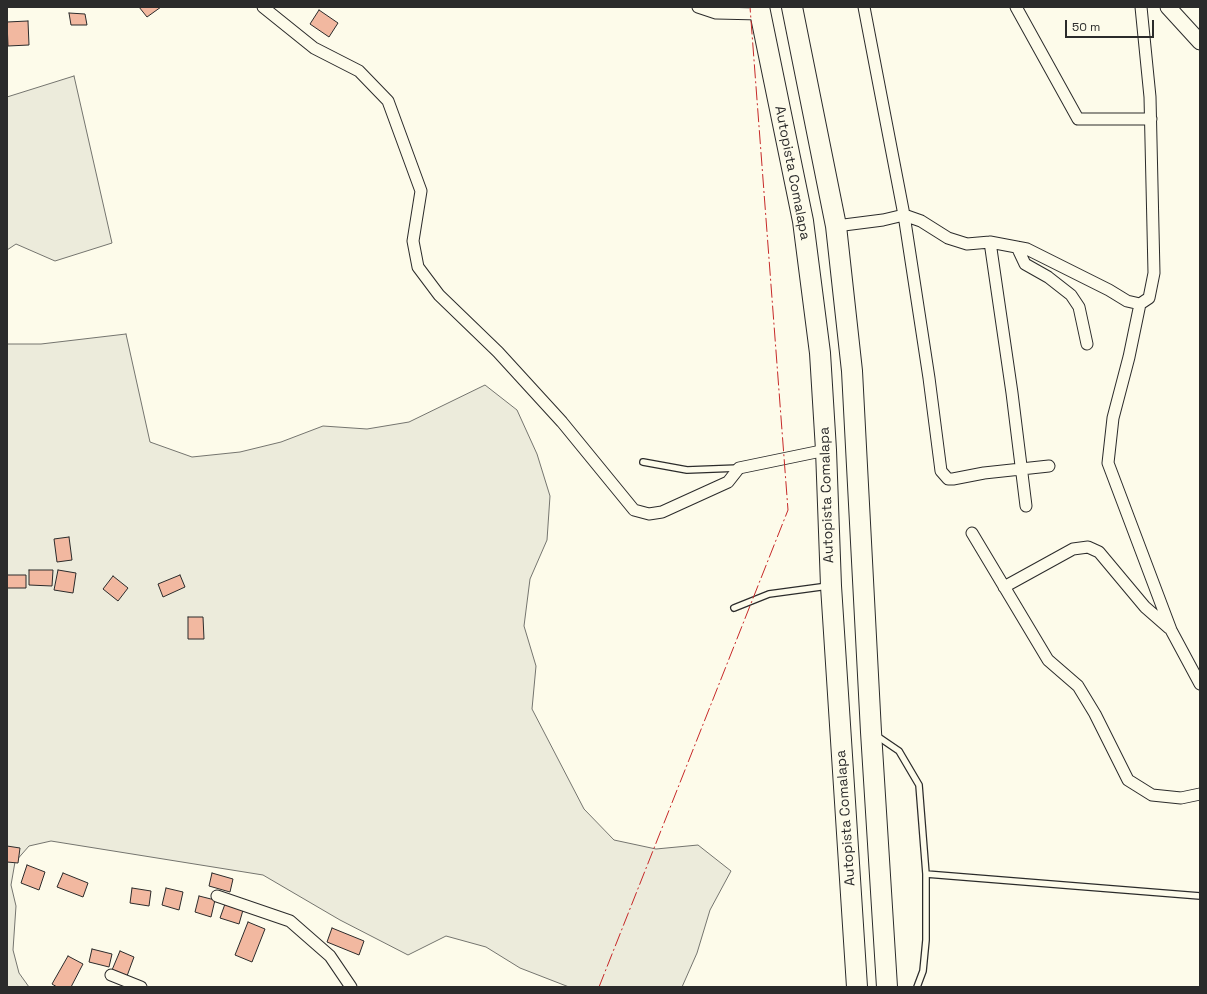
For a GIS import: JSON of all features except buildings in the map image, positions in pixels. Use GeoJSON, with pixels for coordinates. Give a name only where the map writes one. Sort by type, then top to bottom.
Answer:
{"type":"FeatureCollection","features":[{"type":"Feature","properties":{"kind":"highway"},"geometry":{"type":"LineString","coordinates":[[792,7],[836,226],[852,371],[871,732],[887,987]]}},
{"type":"Feature","properties":{"kind":"highway","name":"Autopista Comalapa"},"geometry":{"type":"LineString","coordinates":[[759,10],[803,221],[820,353],[826,450],[831,586],[857,987]]}},
{"type":"Feature","properties":{"kind":"main road"},"geometry":{"type":"LineString","coordinates":[[1168,7],[1200,42]]}},
{"type":"Feature","properties":{"kind":"street"},"geometry":{"type":"LineString","coordinates":[[263,7],[314,48],[359,71],[388,101],[420,191],[413,241],[418,267],[439,295],[498,352],[562,422],[634,510],[649,514],[662,512],[728,482],[739,468],[826,450]]}},
{"type":"Feature","properties":{"kind":"street"},"geometry":{"type":"LineString","coordinates":[[698,7],[716,13],[759,10]]}},
{"type":"Feature","properties":{"kind":"street"},"geometry":{"type":"LineString","coordinates":[[864,7],[904,215],[929,378],[941,471],[948,479],[953,479],[984,473],[1049,466]]}},
{"type":"Feature","properties":{"kind":"street"},"geometry":{"type":"LineString","coordinates":[[1016,7],[1078,119],[1151,119]]}},
{"type":"Feature","properties":{"kind":"street"},"geometry":{"type":"LineString","coordinates":[[1141,7],[1150,97],[1154,274],[1149,298],[1140,304],[1129,357],[1113,418],[1108,463],[1170,630],[1200,684]]}},
{"type":"Feature","properties":{"kind":"street"},"geometry":{"type":"LineString","coordinates":[[836,226],[883,220],[904,215],[922,221],[948,238],[968,244],[990,242],[1027,249],[1109,290],[1127,301],[1140,304]]}},
{"type":"Feature","properties":{"kind":"street"},"geometry":{"type":"LineString","coordinates":[[990,242],[1026,506]]}},
{"type":"Feature","properties":{"kind":"street"},"geometry":{"type":"LineString","coordinates":[[1017,247],[1025,264],[1048,277],[1071,295],[1079,307],[1087,344]]}},
{"type":"Feature","properties":{"kind":"street"},"geometry":{"type":"LineString","coordinates":[[972,533],[1048,660],[1078,686],[1095,714],[1128,780],[1152,795],[1180,798],[1200,794]]}},
{"type":"Feature","properties":{"kind":"street"},"geometry":{"type":"LineString","coordinates":[[1004,586],[1073,549],[1088,547],[1099,552],[1145,607],[1170,630]]}},
{"type":"Feature","properties":{"kind":"street"},"geometry":{"type":"LineString","coordinates":[[217,896],[290,920],[330,956],[351,987]]}},
{"type":"Feature","properties":{"kind":"street"},"geometry":{"type":"LineString","coordinates":[[111,975],[141,987]]}},
{"type":"Feature","properties":{"kind":"lane"},"geometry":{"type":"LineString","coordinates":[[643,462],[688,470],[739,468]]}},
{"type":"Feature","properties":{"kind":"lane"},"geometry":{"type":"LineString","coordinates":[[734,608],[769,594],[831,586]]}},
{"type":"Feature","properties":{"kind":"lane"},"geometry":{"type":"LineString","coordinates":[[871,732],[899,752],[919,785],[926,874],[926,940],[923,971],[917,987]]}},
{"type":"Feature","properties":{"kind":"lane"},"geometry":{"type":"LineString","coordinates":[[926,874],[1200,896]]}},
{"type":"Feature","properties":{"kind":"shaded area"},"geometry":{"type":"Polygon","coordinates":[[[74,76],[112,243],[55,261],[16,244],[7,250],[7,97],[74,76]]]}},
{"type":"Feature","properties":{"kind":"shaded area"},"geometry":{"type":"Polygon","coordinates":[[[126,334],[150,442],[192,457],[240,452],[281,442],[323,426],[367,429],[409,422],[485,385],[517,410],[537,454],[550,496],[547,540],[530,579],[524,626],[536,666],[532,709],[584,809],[614,840],[656,849],[698,845],[731,871],[710,910],[697,953],[682,987],[569,987],[520,968],[486,947],[446,936],[408,955],[340,920],[263,875],[51,841],[29,846],[15,862],[11,885],[16,906],[13,950],[19,973],[29,987],[7,987],[7,344],[41,344],[126,334]]]}},
{"type":"Feature","properties":{"kind":"power"},"geometry":{"type":"LineString","coordinates":[[599,987],[788,510],[750,7]]}}]}
